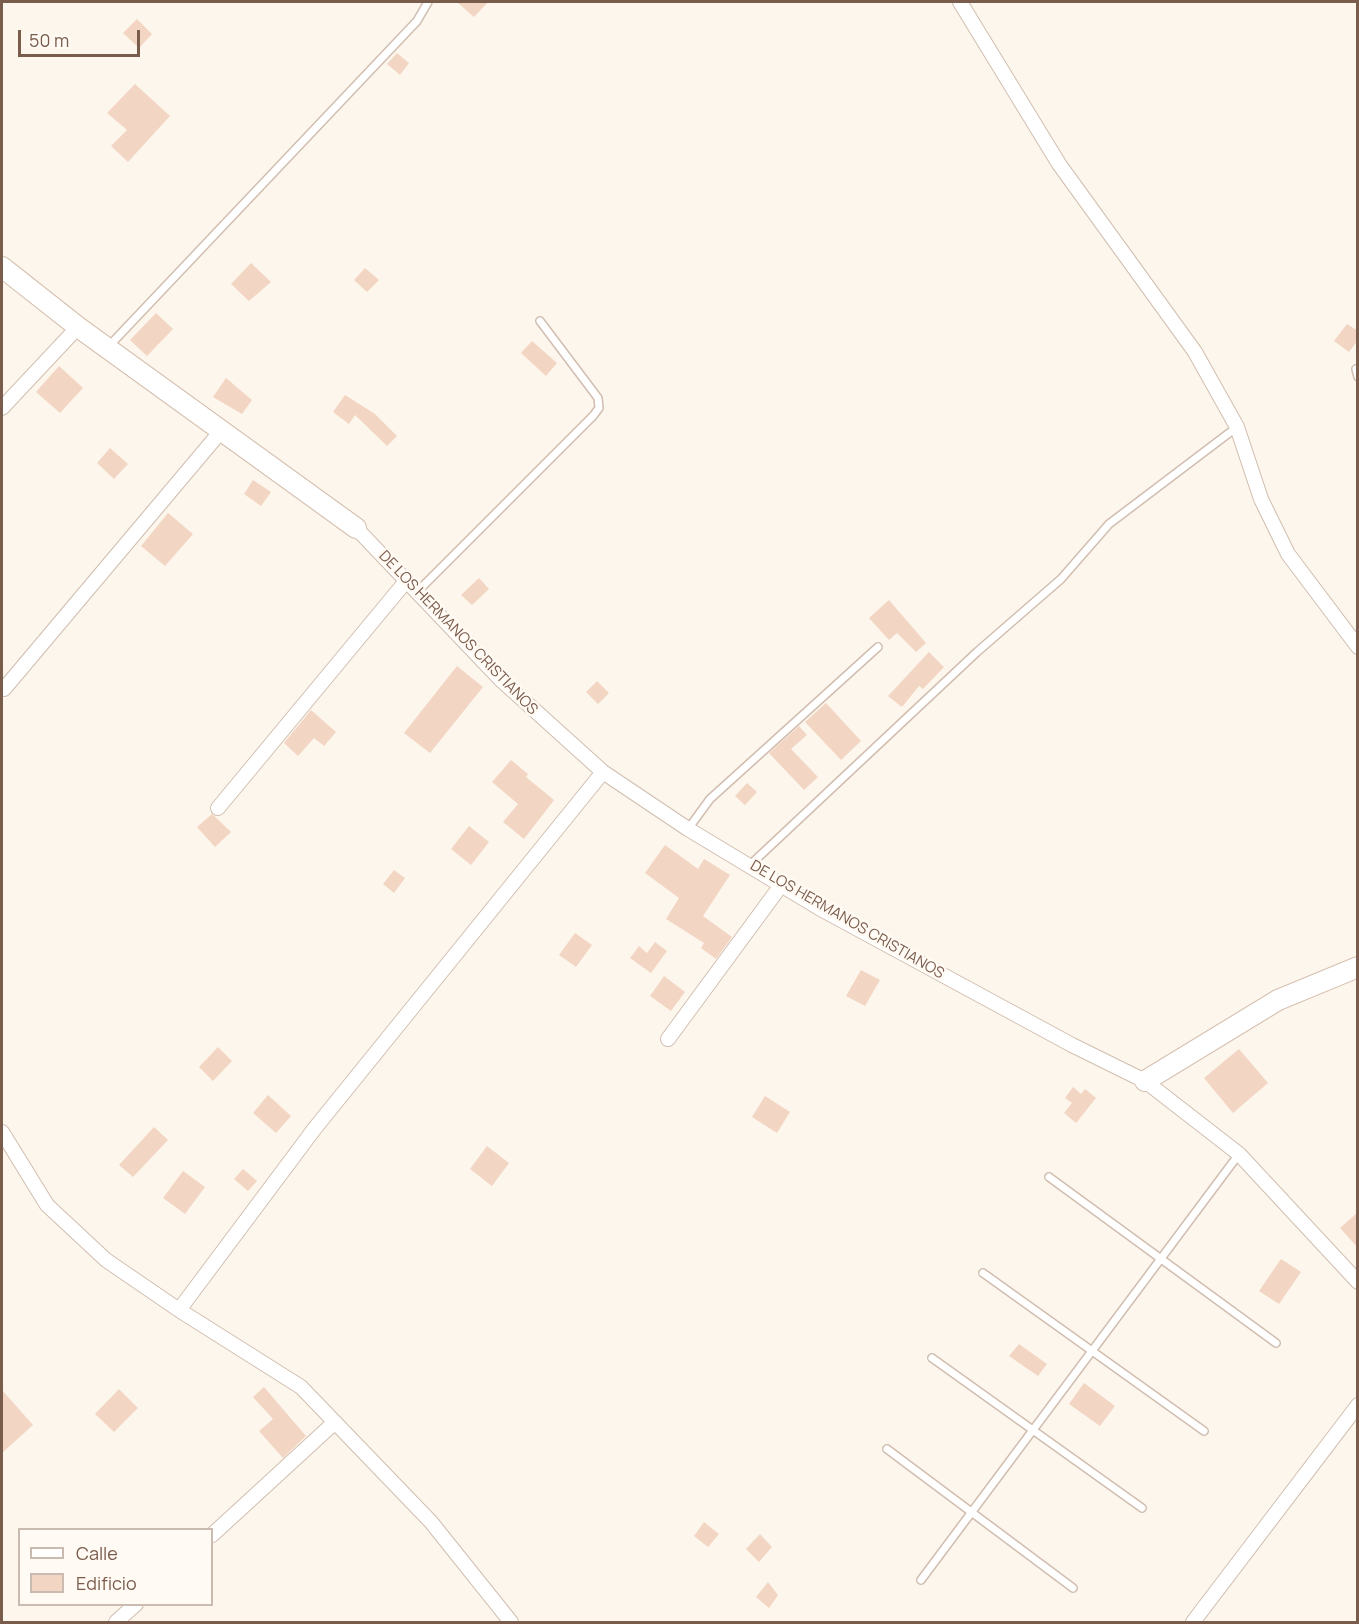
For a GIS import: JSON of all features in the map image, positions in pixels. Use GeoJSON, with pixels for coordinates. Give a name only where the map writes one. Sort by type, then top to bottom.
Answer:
{"type":"FeatureCollection","features":[{"type":"Feature","properties":{"kind":"street"},"geometry":{"type":"LineString","coordinates":[[960,2],[1059,164],[1116,246],[1170,316],[1217,389],[1237,427],[1252,475],[1283,545],[1358,647]]}},
{"type":"Feature","properties":{"kind":"street"},"geometry":{"type":"LineString","coordinates":[[2,267],[78,327],[356,528]]}},
{"type":"Feature","properties":{"kind":"street"},"geometry":{"type":"LineString","coordinates":[[2,408],[78,327]]}},
{"type":"Feature","properties":{"kind":"street"},"geometry":{"type":"LineString","coordinates":[[4,689],[222,430]]}},
{"type":"Feature","properties":{"kind":"street","name":"DE LOS HERMANOS CRISTIANOS"},"geometry":{"type":"LineString","coordinates":[[356,528],[500,679],[603,772],[688,829],[819,908],[1030,1023],[1145,1081],[1239,1154],[1358,1282]]}},
{"type":"Feature","properties":{"kind":"street"},"geometry":{"type":"LineString","coordinates":[[218,808],[407,580]]}},
{"type":"Feature","properties":{"kind":"street"},"geometry":{"type":"LineString","coordinates":[[180,1310],[315,1128],[603,772]]}},
{"type":"Feature","properties":{"kind":"street"},"geometry":{"type":"LineString","coordinates":[[668,1039],[782,885]]}},
{"type":"Feature","properties":{"kind":"street"},"geometry":{"type":"LineString","coordinates":[[1145,1081],[1278,1000],[1358,967]]}},
{"type":"Feature","properties":{"kind":"street"},"geometry":{"type":"LineString","coordinates":[[2,1132],[47,1205],[106,1260],[301,1387],[431,1522],[511,1623]]}},
{"type":"Feature","properties":{"kind":"street"},"geometry":{"type":"LineString","coordinates":[[1193,1623],[1358,1405]]}},
{"type":"Feature","properties":{"kind":"street"},"geometry":{"type":"LineString","coordinates":[[213,1534],[335,1422]]}},
{"type":"Feature","properties":{"kind":"street"},"geometry":{"type":"LineString","coordinates":[[116,1623],[135,1606]]}},
{"type":"Feature","properties":{"kind":"lane"},"geometry":{"type":"LineString","coordinates":[[107,348],[417,21],[428,2]]}},
{"type":"Feature","properties":{"kind":"lane"},"geometry":{"type":"LineString","coordinates":[[418,591],[599,408],[598,398],[540,321]]}},
{"type":"Feature","properties":{"kind":"lane"},"geometry":{"type":"LineString","coordinates":[[750,865],[977,652],[1061,579],[1109,524],[1237,427]]}},
{"type":"Feature","properties":{"kind":"lane"},"geometry":{"type":"LineString","coordinates":[[688,829],[710,799],[878,647]]}},
{"type":"Feature","properties":{"kind":"lane"},"geometry":{"type":"LineString","coordinates":[[921,1580],[973,1514],[1239,1154]]}},
{"type":"Feature","properties":{"kind":"lane"},"geometry":{"type":"LineString","coordinates":[[1048,1177],[1276,1343]]}},
{"type":"Feature","properties":{"kind":"lane"},"geometry":{"type":"LineString","coordinates":[[983,1273],[1204,1431]]}},
{"type":"Feature","properties":{"kind":"lane"},"geometry":{"type":"LineString","coordinates":[[932,1358],[1142,1508]]}},
{"type":"Feature","properties":{"kind":"lane"},"geometry":{"type":"LineString","coordinates":[[886,1449],[1073,1588]]}},
{"type":"Feature","properties":{"kind":"building"},"geometry":{"type":"Polygon","coordinates":[[[457,2],[488,2],[474,17],[457,2]]]}},
{"type":"Feature","properties":{"kind":"building"},"geometry":{"type":"Polygon","coordinates":[[[137,19],[152,34],[139,48],[123,33],[137,19]]]}},
{"type":"Feature","properties":{"kind":"building"},"geometry":{"type":"Polygon","coordinates":[[[397,53],[409,63],[400,75],[387,64],[397,53]]]}},
{"type":"Feature","properties":{"kind":"building"},"geometry":{"type":"Polygon","coordinates":[[[135,84],[170,116],[128,162],[111,146],[127,130],[107,113],[135,84]]]}},
{"type":"Feature","properties":{"kind":"building"},"geometry":{"type":"Polygon","coordinates":[[[251,263],[271,282],[249,301],[231,284],[251,263]]]}},
{"type":"Feature","properties":{"kind":"building"},"geometry":{"type":"Polygon","coordinates":[[[365,268],[379,280],[367,292],[354,280],[365,268]]]}},
{"type":"Feature","properties":{"kind":"building"},"geometry":{"type":"Polygon","coordinates":[[[156,313],[173,329],[147,356],[130,340],[156,313]]]}},
{"type":"Feature","properties":{"kind":"building"},"geometry":{"type":"Polygon","coordinates":[[[1347,324],[1358,331],[1358,340],[1349,352],[1334,341],[1347,324]]]}},
{"type":"Feature","properties":{"kind":"building"},"geometry":{"type":"Polygon","coordinates":[[[532,341],[557,363],[546,376],[521,353],[532,341]]]}},
{"type":"Feature","properties":{"kind":"building"},"geometry":{"type":"Polygon","coordinates":[[[59,366],[83,388],[60,413],[36,392],[59,366]]]}},
{"type":"Feature","properties":{"kind":"building"},"geometry":{"type":"Polygon","coordinates":[[[226,378],[252,400],[242,414],[213,397],[226,378]]]}},
{"type":"Feature","properties":{"kind":"building"},"geometry":{"type":"Polygon","coordinates":[[[345,395],[375,414],[397,436],[387,446],[355,415],[349,424],[333,412],[345,395]]]}},
{"type":"Feature","properties":{"kind":"building"},"geometry":{"type":"Polygon","coordinates":[[[110,448],[128,464],[114,479],[97,463],[110,448]]]}},
{"type":"Feature","properties":{"kind":"building"},"geometry":{"type":"Polygon","coordinates":[[[253,480],[271,492],[261,506],[244,494],[253,480]]]}},
{"type":"Feature","properties":{"kind":"building"},"geometry":{"type":"Polygon","coordinates":[[[168,513],[193,534],[165,566],[141,546],[168,513]]]}},
{"type":"Feature","properties":{"kind":"building"},"geometry":{"type":"Polygon","coordinates":[[[479,578],[489,589],[472,605],[461,595],[479,578]]]}},
{"type":"Feature","properties":{"kind":"building"},"geometry":{"type":"Polygon","coordinates":[[[889,600],[926,643],[916,652],[897,633],[889,640],[869,618],[889,600]]]}},
{"type":"Feature","properties":{"kind":"building"},"geometry":{"type":"Polygon","coordinates":[[[929,652],[944,667],[923,689],[919,686],[902,707],[888,696],[929,652]]]}},
{"type":"Feature","properties":{"kind":"building"},"geometry":{"type":"Polygon","coordinates":[[[457,666],[483,687],[430,753],[404,733],[457,666]]]}},
{"type":"Feature","properties":{"kind":"building"},"geometry":{"type":"Polygon","coordinates":[[[597,681],[609,693],[598,704],[586,692],[597,681]]]}},
{"type":"Feature","properties":{"kind":"building"},"geometry":{"type":"Polygon","coordinates":[[[826,703],[861,741],[841,760],[805,722],[826,703]]]}},
{"type":"Feature","properties":{"kind":"building"},"geometry":{"type":"Polygon","coordinates":[[[311,710],[336,732],[324,746],[314,738],[298,756],[284,743],[311,710]]]}},
{"type":"Feature","properties":{"kind":"building"},"geometry":{"type":"Polygon","coordinates":[[[799,726],[807,735],[791,749],[818,777],[804,790],[769,753],[799,726]]]}},
{"type":"Feature","properties":{"kind":"building"},"geometry":{"type":"Polygon","coordinates":[[[511,760],[528,774],[526,777],[554,800],[524,839],[503,822],[518,804],[492,782],[511,760]]]}},
{"type":"Feature","properties":{"kind":"building"},"geometry":{"type":"Polygon","coordinates":[[[747,783],[757,792],[745,805],[735,796],[747,783]]]}},
{"type":"Feature","properties":{"kind":"building"},"geometry":{"type":"Polygon","coordinates":[[[212,814],[231,832],[215,847],[197,827],[212,814]]]}},
{"type":"Feature","properties":{"kind":"building"},"geometry":{"type":"Polygon","coordinates":[[[469,826],[489,842],[471,865],[451,849],[469,826]]]}},
{"type":"Feature","properties":{"kind":"building"},"geometry":{"type":"Polygon","coordinates":[[[665,845],[698,869],[704,859],[730,875],[703,916],[732,937],[716,959],[701,948],[704,943],[666,919],[679,898],[645,873],[665,845]]]}},
{"type":"Feature","properties":{"kind":"building"},"geometry":{"type":"Polygon","coordinates":[[[394,870],[405,878],[394,893],[383,884],[394,870]]]}},
{"type":"Feature","properties":{"kind":"building"},"geometry":{"type":"Polygon","coordinates":[[[575,933],[592,945],[576,967],[559,955],[575,933]]]}},
{"type":"Feature","properties":{"kind":"building"},"geometry":{"type":"Polygon","coordinates":[[[655,942],[667,951],[651,973],[630,958],[639,946],[647,953],[655,942]]]}},
{"type":"Feature","properties":{"kind":"building"},"geometry":{"type":"Polygon","coordinates":[[[861,970],[880,980],[865,1006],[846,996],[861,970]]]}},
{"type":"Feature","properties":{"kind":"building"},"geometry":{"type":"Polygon","coordinates":[[[664,976],[685,992],[671,1011],[650,996],[664,976]]]}},
{"type":"Feature","properties":{"kind":"building"},"geometry":{"type":"Polygon","coordinates":[[[218,1047],[232,1061],[213,1081],[199,1067],[218,1047]]]}},
{"type":"Feature","properties":{"kind":"building"},"geometry":{"type":"Polygon","coordinates":[[[1239,1049],[1268,1083],[1233,1113],[1204,1078],[1239,1049]]]}},
{"type":"Feature","properties":{"kind":"building"},"geometry":{"type":"Polygon","coordinates":[[[1073,1087],[1081,1094],[1085,1089],[1096,1098],[1076,1123],[1064,1113],[1072,1103],[1065,1098],[1073,1087]]]}},
{"type":"Feature","properties":{"kind":"building"},"geometry":{"type":"Polygon","coordinates":[[[268,1095],[291,1116],[276,1133],[253,1113],[268,1095]]]}},
{"type":"Feature","properties":{"kind":"building"},"geometry":{"type":"Polygon","coordinates":[[[765,1096],[790,1112],[777,1133],[752,1117],[765,1096]]]}},
{"type":"Feature","properties":{"kind":"building"},"geometry":{"type":"Polygon","coordinates":[[[154,1127],[168,1140],[133,1177],[119,1165],[154,1127]]]}},
{"type":"Feature","properties":{"kind":"building"},"geometry":{"type":"Polygon","coordinates":[[[487,1146],[509,1163],[492,1186],[470,1169],[487,1146]]]}},
{"type":"Feature","properties":{"kind":"building"},"geometry":{"type":"Polygon","coordinates":[[[243,1169],[257,1181],[248,1191],[234,1179],[243,1169]]]}},
{"type":"Feature","properties":{"kind":"building"},"geometry":{"type":"Polygon","coordinates":[[[183,1171],[205,1187],[185,1214],[163,1198],[183,1171]]]}},
{"type":"Feature","properties":{"kind":"building"},"geometry":{"type":"Polygon","coordinates":[[[1358,1212],[1358,1248],[1340,1228],[1358,1212]]]}},
{"type":"Feature","properties":{"kind":"building"},"geometry":{"type":"Polygon","coordinates":[[[1281,1259],[1301,1272],[1279,1304],[1259,1291],[1281,1259]]]}},
{"type":"Feature","properties":{"kind":"building"},"geometry":{"type":"Polygon","coordinates":[[[1019,1344],[1047,1364],[1038,1376],[1009,1356],[1019,1344]]]}},
{"type":"Feature","properties":{"kind":"building"},"geometry":{"type":"Polygon","coordinates":[[[1084,1383],[1115,1406],[1100,1426],[1069,1404],[1084,1383]]]}},
{"type":"Feature","properties":{"kind":"building"},"geometry":{"type":"Polygon","coordinates":[[[264,1387],[306,1436],[283,1458],[259,1431],[273,1419],[253,1397],[264,1387]]]}},
{"type":"Feature","properties":{"kind":"building"},"geometry":{"type":"Polygon","coordinates":[[[119,1389],[138,1408],[114,1432],[95,1414],[119,1389]]]}},
{"type":"Feature","properties":{"kind":"building"},"geometry":{"type":"Polygon","coordinates":[[[2,1390],[33,1425],[2,1453],[2,1390]]]}},
{"type":"Feature","properties":{"kind":"building"},"geometry":{"type":"Polygon","coordinates":[[[704,1522],[719,1534],[708,1547],[694,1536],[704,1522]]]}},
{"type":"Feature","properties":{"kind":"building"},"geometry":{"type":"Polygon","coordinates":[[[760,1534],[772,1547],[759,1562],[746,1549],[760,1534]]]}},
{"type":"Feature","properties":{"kind":"building"},"geometry":{"type":"Polygon","coordinates":[[[768,1582],[778,1595],[769,1608],[756,1597],[768,1582]]]}}]}
